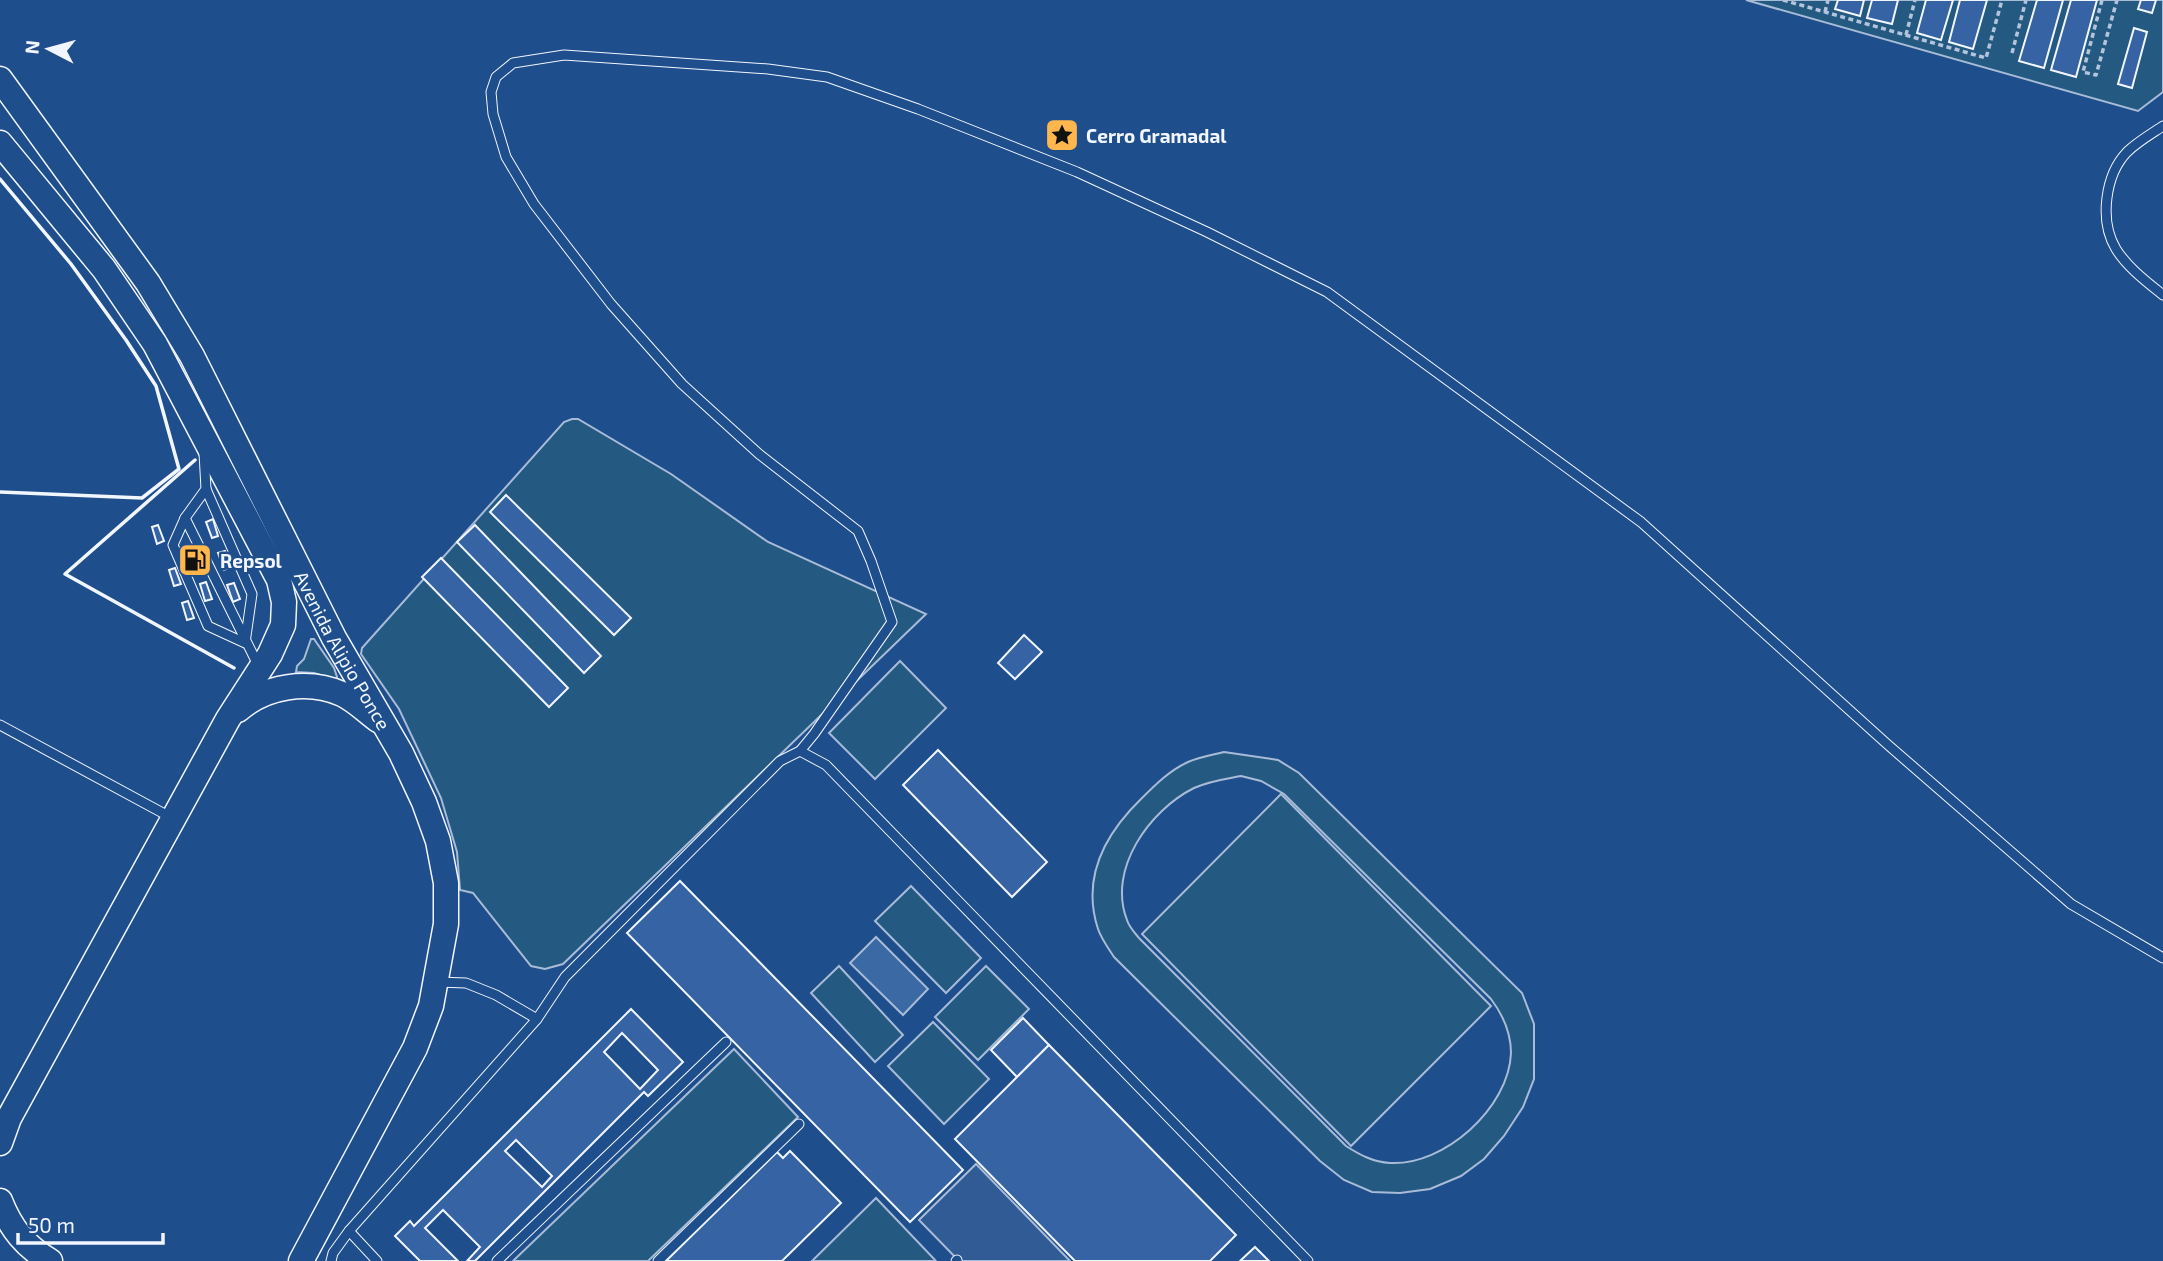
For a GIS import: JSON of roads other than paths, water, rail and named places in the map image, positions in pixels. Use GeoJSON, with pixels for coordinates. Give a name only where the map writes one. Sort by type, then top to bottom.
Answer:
{"type":"FeatureCollection","features":[{"type":"Feature","properties":{"kind":"main road","name":"Avenida Alipio Ponce"},"geometry":{"type":"LineString","coordinates":[[0,79],[148,283],[192,356],[213,427],[279,580],[285,603],[284,625],[270,654],[228,719],[9,1118],[0,1143]]}},
{"type":"Feature","properties":{"kind":"main road","name":"Avenida Alipio Ponce"},"geometry":{"type":"LineString","coordinates":[[0,143],[104,269],[213,427],[387,727],[424,802],[440,851],[446,883],[446,924],[431,1006],[415,1048],[301,1261]]}},
{"type":"Feature","properties":{"kind":"main road"},"geometry":{"type":"LineString","coordinates":[[228,719],[250,699],[270,691],[297,686],[323,688],[344,695],[387,727]]}},
{"type":"Feature","properties":{"kind":"main road"},"geometry":{"type":"LineString","coordinates":[[0,1201],[19,1238],[36,1253],[51,1261]]}},
{"type":"Feature","properties":{"kind":"lane"},"geometry":{"type":"LineString","coordinates":[[331,1261],[333,1253],[349,1231],[537,1018],[565,978],[780,761],[800,751],[892,622],[858,531],[759,454],[682,384],[611,304],[534,204],[506,157],[493,114],[491,92],[496,77],[513,63],[564,55],[768,69],[827,77],[1077,172],[1207,232],[1327,292],[1641,522],[1887,744],[2071,904],[2163,958]]}},
{"type":"Feature","properties":{"kind":"lane"},"geometry":{"type":"LineString","coordinates":[[2163,126],[2129,150],[2117,164],[2108,192],[2106,220],[2115,249],[2139,275],[2163,295]]}},
{"type":"Feature","properties":{"kind":"lane"},"geometry":{"type":"LineString","coordinates":[[213,427],[206,489],[185,518],[173,545],[208,626],[245,643]]}},
{"type":"Feature","properties":{"kind":"lane"},"geometry":{"type":"LineString","coordinates":[[206,489],[251,594],[245,643]]}},
{"type":"Feature","properties":{"kind":"lane"},"geometry":{"type":"LineString","coordinates":[[185,518],[245,643],[260,668]]}},
{"type":"Feature","properties":{"kind":"lane"},"geometry":{"type":"LineString","coordinates":[[0,725],[173,819]]}},
{"type":"Feature","properties":{"kind":"lane"},"geometry":{"type":"LineString","coordinates":[[800,751],[826,765],[1308,1261]]}},
{"type":"Feature","properties":{"kind":"lane"},"geometry":{"type":"LineString","coordinates":[[437,982],[466,983],[496,995],[537,1018]]}},
{"type":"Feature","properties":{"kind":"lane"},"geometry":{"type":"LineString","coordinates":[[497,1261],[726,1042]]}},
{"type":"Feature","properties":{"kind":"lane"},"geometry":{"type":"LineString","coordinates":[[658,1261],[799,1124]]}},
{"type":"Feature","properties":{"kind":"lane"},"geometry":{"type":"LineString","coordinates":[[349,1231],[377,1261]]}},
{"type":"Feature","properties":{"kind":"place","name":"Cerro Gramadal"},"geometry":{"type":"Point","coordinates":[1062,135]}},
{"type":"Feature","properties":{"kind":"place","name":"Repsol"},"geometry":{"type":"Point","coordinates":[195,560]}}]}
